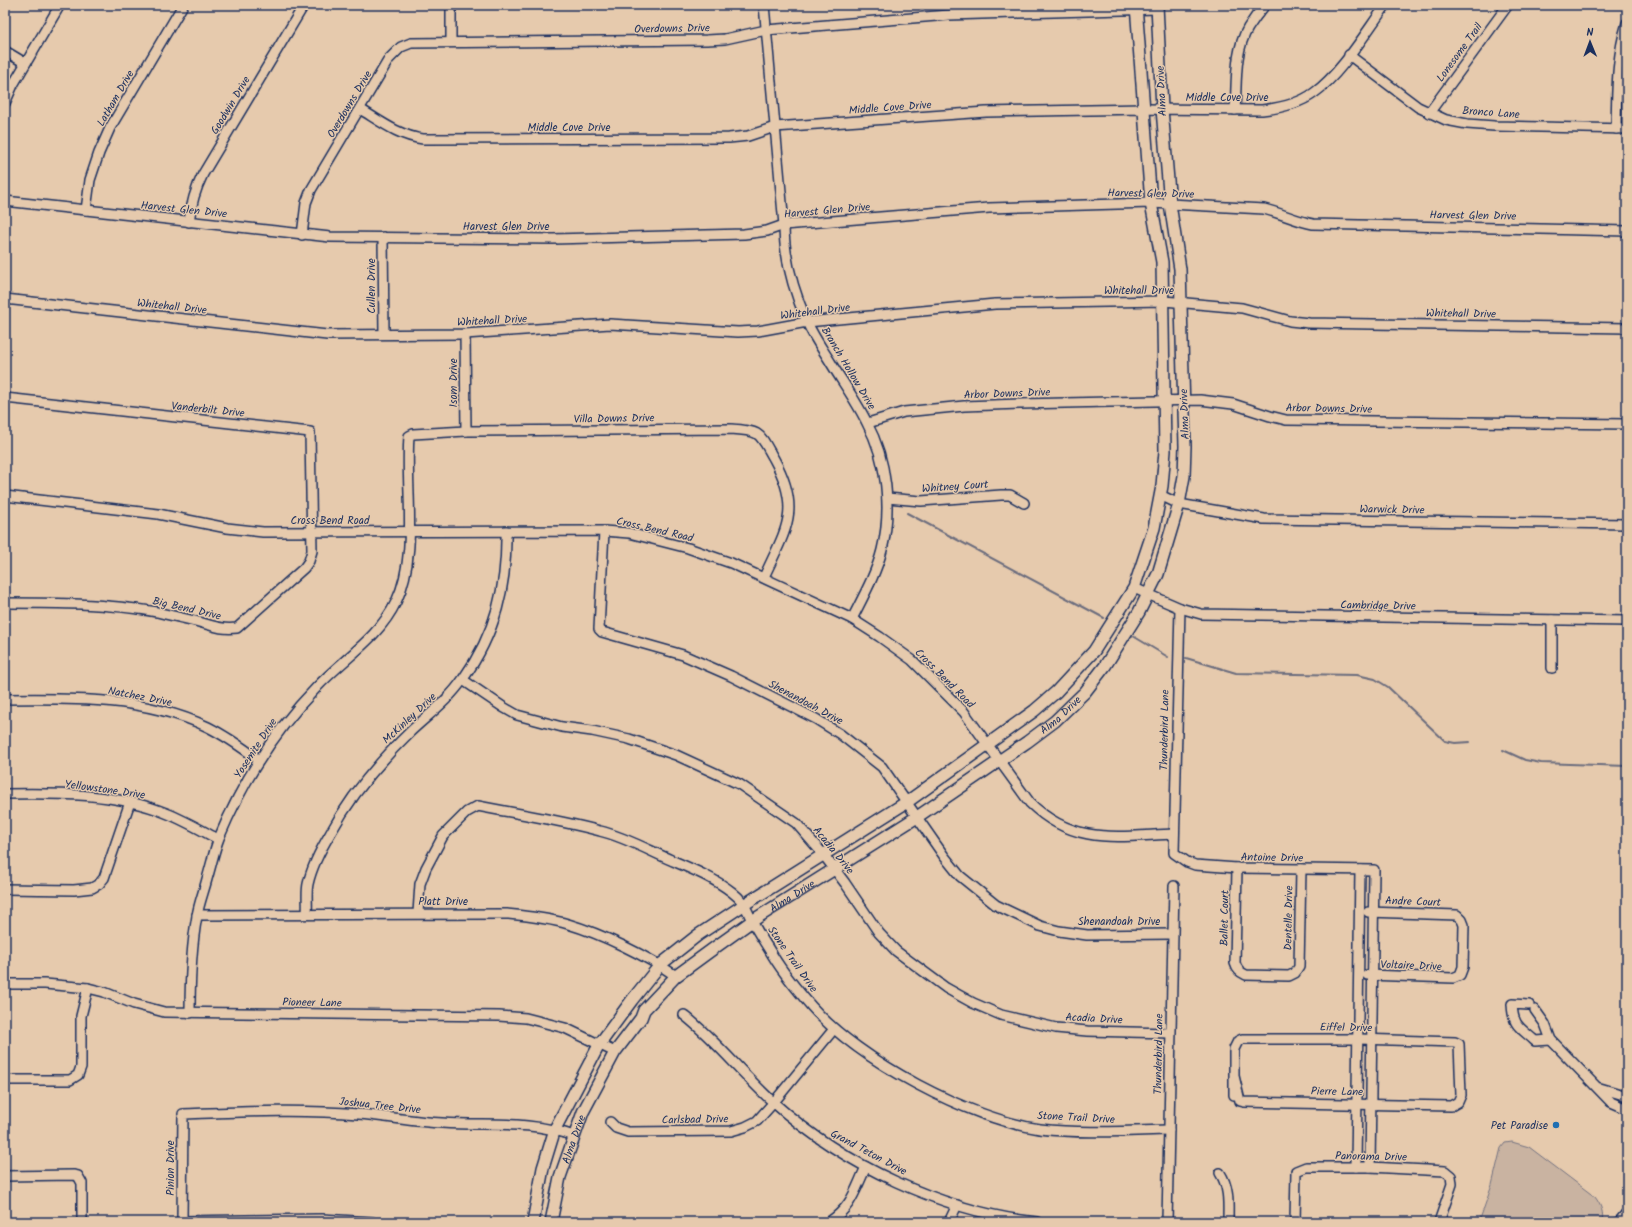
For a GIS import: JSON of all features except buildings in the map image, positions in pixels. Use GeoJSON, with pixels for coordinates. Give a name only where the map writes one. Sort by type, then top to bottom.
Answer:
{"type":"FeatureCollection","features":[{"type":"Feature","properties":{"kind":"main road","name":"Alma Drive"},"geometry":{"type":"LineString","coordinates":[[533,1222],[543,1168],[555,1129],[599,1045],[660,965],[698,935],[823,854],[907,802],[1034,712],[1074,674],[1094,651],[1134,588],[1154,528],[1160,496],[1165,451],[1164,301],[1162,262],[1151,203],[1136,7]]}},
{"type":"Feature","properties":{"kind":"main road","name":"Alma Drive"},"geometry":{"type":"LineString","coordinates":[[551,1222],[560,1177],[584,1112],[615,1052],[641,1018],[644,1010],[676,976],[752,921],[917,817],[1055,720],[1085,692],[1114,653],[1139,612],[1158,574],[1179,504],[1184,476],[1184,401],[1180,269],[1170,204],[1162,109],[1157,7]]}},
{"type":"Feature","properties":{"kind":"street"},"geometry":{"type":"LineString","coordinates":[[5,103],[25,64],[60,5]]}},
{"type":"Feature","properties":{"kind":"street","name":"Latham Drive"},"geometry":{"type":"LineString","coordinates":[[86,210],[90,180],[98,153],[110,128],[183,5]]}},
{"type":"Feature","properties":{"kind":"street","name":"Goodwin Drive"},"geometry":{"type":"LineString","coordinates":[[189,222],[191,204],[203,174],[304,5]]}},
{"type":"Feature","properties":{"kind":"street"},"geometry":{"type":"LineString","coordinates":[[451,5],[451,42]]}},
{"type":"Feature","properties":{"kind":"street","name":"Branch Hollow Drive"},"geometry":{"type":"LineString","coordinates":[[764,5],[784,237],[795,289],[807,322],[868,423],[879,452],[884,471],[886,527],[882,551],[875,573],[852,619]]}},
{"type":"Feature","properties":{"kind":"street"},"geometry":{"type":"LineString","coordinates":[[1236,110],[1237,59],[1241,42],[1248,27],[1265,5]]}},
{"type":"Feature","properties":{"kind":"street","name":"Middle Cove Drive"},"geometry":{"type":"LineString","coordinates":[[360,109],[401,133],[412,138],[423,140],[729,138],[748,136],[775,127],[986,112],[1143,109],[1262,110],[1279,108],[1294,103],[1313,94],[1330,80],[1386,5]]}},
{"type":"Feature","properties":{"kind":"street","name":"Lonesome Trail"},"geometry":{"type":"LineString","coordinates":[[1428,113],[1508,5]]}},
{"type":"Feature","properties":{"kind":"street","name":"Overdowns Drive"},"geometry":{"type":"LineString","coordinates":[[302,235],[306,203],[311,190],[389,59],[401,48],[411,44],[451,42],[707,40],[725,39],[766,30],[949,15],[1157,7]]}},
{"type":"Feature","properties":{"kind":"street"},"geometry":{"type":"LineString","coordinates":[[1616,129],[1618,62],[1622,37],[1627,23]]}},
{"type":"Feature","properties":{"kind":"street"},"geometry":{"type":"LineString","coordinates":[[5,51],[25,64]]}},
{"type":"Feature","properties":{"kind":"street","name":"Bronco Lane"},"geometry":{"type":"LineString","coordinates":[[1349,55],[1418,107],[1428,113],[1446,120],[1467,124],[1627,129]]}},
{"type":"Feature","properties":{"kind":"street","name":"Harvest Glen Drive"},"geometry":{"type":"LineString","coordinates":[[5,201],[330,237],[553,239],[744,234],[766,231],[784,224],[988,208],[1151,203],[1264,209],[1278,212],[1300,222],[1314,224],[1627,231]]}},
{"type":"Feature","properties":{"kind":"street","name":"Cullen Drive"},"geometry":{"type":"LineString","coordinates":[[383,237],[384,334]]}},
{"type":"Feature","properties":{"kind":"street","name":"Whitehall Drive"},"geometry":{"type":"LineString","coordinates":[[5,299],[327,335],[465,334],[610,324],[738,332],[758,331],[807,322],[995,304],[1164,301],[1242,308],[1290,321],[1309,323],[1627,328]]}},
{"type":"Feature","properties":{"kind":"street","name":"Isom Drive"},"geometry":{"type":"LineString","coordinates":[[465,334],[466,431]]}},
{"type":"Feature","properties":{"kind":"street","name":"Vanderbilt Drive"},"geometry":{"type":"LineString","coordinates":[[5,398],[310,432],[311,532]]}},
{"type":"Feature","properties":{"kind":"street","name":"Arbor Downs Drive"},"geometry":{"type":"LineString","coordinates":[[868,423],[904,412],[964,406],[1200,400],[1233,404],[1286,420],[1627,424]]}},
{"type":"Feature","properties":{"kind":"street","name":"Villa Downs Drive"},"geometry":{"type":"LineString","coordinates":[[409,531],[409,436],[413,434],[466,431],[731,429],[751,431],[762,438],[783,476],[789,500],[789,516],[785,531],[764,577]]}},
{"type":"Feature","properties":{"kind":"street","name":"Whitney Court"},"geometry":{"type":"LineString","coordinates":[[886,498],[921,501],[1010,495],[1024,503]]}},
{"type":"Feature","properties":{"kind":"street","name":"Cross Bend Road"},"geometry":{"type":"LineString","coordinates":[[5,496],[158,514],[227,528],[263,532],[604,531],[629,533],[688,548],[731,563],[764,577],[852,619],[912,660],[964,712],[998,761],[1030,803],[1038,812],[1055,823],[1071,831],[1090,836],[1174,834]]}},
{"type":"Feature","properties":{"kind":"street","name":"Warwick Drive"},"geometry":{"type":"LineString","coordinates":[[1160,496],[1179,504],[1264,519],[1627,524]]}},
{"type":"Feature","properties":{"kind":"street","name":"Yosemite Drive"},"geometry":{"type":"LineString","coordinates":[[190,1013],[190,974],[197,915],[218,839],[232,809],[259,760],[286,723],[317,687],[376,632],[387,618],[396,602],[404,580],[408,558],[409,531]]}},
{"type":"Feature","properties":{"kind":"street","name":"McKinley Drive"},"geometry":{"type":"LineString","coordinates":[[307,914],[310,874],[342,812],[360,786],[385,757],[437,709],[463,680],[478,656],[490,632],[498,609],[504,582],[507,554],[506,531]]}},
{"type":"Feature","properties":{"kind":"street","name":"Shenandoah Drive"},"geometry":{"type":"LineString","coordinates":[[604,531],[599,629],[602,632],[683,655],[731,676],[816,719],[840,734],[882,767],[944,856],[960,876],[996,905],[1040,926],[1059,931],[1087,935],[1172,934]]}},
{"type":"Feature","properties":{"kind":"street","name":"Big Bend Drive"},"geometry":{"type":"LineString","coordinates":[[5,603],[105,605],[156,612],[196,621],[215,628],[237,628],[304,568],[309,561],[312,552],[311,532]]}},
{"type":"Feature","properties":{"kind":"street","name":"Cambridge Drive"},"geometry":{"type":"LineString","coordinates":[[1134,588],[1147,595],[1180,608],[1201,614],[1627,621]]}},
{"type":"Feature","properties":{"kind":"street","name":"Thunderbird Lane"},"geometry":{"type":"LineString","coordinates":[[1174,853],[1180,608]]}},
{"type":"Feature","properties":{"kind":"street"},"geometry":{"type":"LineString","coordinates":[[1552,620],[1552,668]]}},
{"type":"Feature","properties":{"kind":"street","name":"Acadia Drive"},"geometry":{"type":"LineString","coordinates":[[463,680],[503,707],[517,714],[562,727],[592,731],[629,740],[676,755],[739,784],[796,823],[823,854],[879,933],[896,951],[946,988],[972,1003],[1001,1015],[1056,1028],[1087,1031],[1170,1033]]}},
{"type":"Feature","properties":{"kind":"street","name":"Natchez Drive"},"geometry":{"type":"LineString","coordinates":[[5,699],[68,698],[104,700],[140,706],[181,717],[207,727],[224,736],[259,760]]}},
{"type":"Feature","properties":{"kind":"street","name":"Yellowstone Drive"},"geometry":{"type":"LineString","coordinates":[[5,794],[49,793],[130,802],[166,813],[218,839]]}},
{"type":"Feature","properties":{"kind":"street"},"geometry":{"type":"LineString","coordinates":[[5,888],[74,890],[92,888],[99,884],[104,878],[130,802]]}},
{"type":"Feature","properties":{"kind":"street","name":"Stone Trail Drive"},"geometry":{"type":"LineString","coordinates":[[418,913],[420,884],[426,868],[443,836],[467,812],[478,806],[602,831],[720,883],[745,904],[752,921],[773,956],[791,982],[812,1008],[834,1029],[879,1062],[907,1079],[967,1107],[1004,1120],[1039,1128],[1074,1131],[1169,1130]]}},
{"type":"Feature","properties":{"kind":"street","name":"Antoine Drive"},"geometry":{"type":"LineString","coordinates":[[1174,853],[1187,862],[1195,865],[1237,868],[1374,870],[1374,891]]}},
{"type":"Feature","properties":{"kind":"street","name":"Ballet Court"},"geometry":{"type":"LineString","coordinates":[[1237,868],[1236,968],[1240,973],[1246,975],[1289,976],[1295,973],[1299,967]]}},
{"type":"Feature","properties":{"kind":"street","name":"Dentelle Drive"},"geometry":{"type":"LineString","coordinates":[[1299,967],[1301,869]]}},
{"type":"Feature","properties":{"kind":"street"},"geometry":{"type":"LineString","coordinates":[[1356,1167],[1361,912],[1360,870]]}},
{"type":"Feature","properties":{"kind":"street","name":"Thunderbird Lane"},"geometry":{"type":"LineString","coordinates":[[1167,1222],[1174,886]]}},
{"type":"Feature","properties":{"kind":"street"},"geometry":{"type":"LineString","coordinates":[[1361,891],[1374,891],[1370,1167]]}},
{"type":"Feature","properties":{"kind":"street","name":"Andre Court"},"geometry":{"type":"LineString","coordinates":[[1361,912],[1457,915],[1462,920],[1464,925],[1463,967],[1460,974]]}},
{"type":"Feature","properties":{"kind":"street","name":"Platt Drive"},"geometry":{"type":"LineString","coordinates":[[197,915],[418,913],[507,914],[554,921],[594,933],[660,965],[676,976]]}},
{"type":"Feature","properties":{"kind":"street"},"geometry":{"type":"LineString","coordinates":[[1360,946],[1374,947]]}},
{"type":"Feature","properties":{"kind":"street","name":"Voltaire Drive"},"geometry":{"type":"LineString","coordinates":[[1360,975],[1453,978],[1460,974]]}},
{"type":"Feature","properties":{"kind":"street","name":"Pioneer Lane"},"geometry":{"type":"LineString","coordinates":[[5,984],[46,984],[88,988],[104,992],[146,1008],[164,1012],[513,1017],[546,1022],[566,1028],[615,1052]]}},
{"type":"Feature","properties":{"kind":"street"},"geometry":{"type":"LineString","coordinates":[[5,1080],[70,1080],[78,1075],[81,1067],[81,1016],[88,988]]}},
{"type":"Feature","properties":{"kind":"street"},"geometry":{"type":"LineString","coordinates":[[1550,1040],[1535,1041],[1519,1028],[1512,1016],[1512,1004],[1532,1007],[1545,1024],[1550,1040],[1599,1088],[1611,1102],[1627,1109]]}},
{"type":"Feature","properties":{"kind":"street","name":"Grand Teton Drive"},"geometry":{"type":"LineString","coordinates":[[684,1015],[720,1048],[743,1074],[774,1102],[823,1142],[866,1167],[905,1185],[957,1205],[992,1214],[1037,1222]]}},
{"type":"Feature","properties":{"kind":"street"},"geometry":{"type":"LineString","coordinates":[[1359,1015],[1372,1015]]}},
{"type":"Feature","properties":{"kind":"street","name":"Carlsbad Drive"},"geometry":{"type":"LineString","coordinates":[[610,1122],[616,1128],[628,1132],[731,1131],[745,1127],[757,1120],[774,1102],[834,1029]]}},
{"type":"Feature","properties":{"kind":"street","name":"Eiffel Drive"},"geometry":{"type":"LineString","coordinates":[[1234,1076],[1234,1049],[1238,1041],[1246,1039],[1372,1039],[1455,1042],[1459,1044],[1461,1095],[1458,1102]]}},
{"type":"Feature","properties":{"kind":"street","name":"Pierre Lane"},"geometry":{"type":"LineString","coordinates":[[1234,1076],[1240,1101],[1244,1102],[1371,1103],[1451,1106],[1458,1102]]}},
{"type":"Feature","properties":{"kind":"street"},"geometry":{"type":"LineString","coordinates":[[1599,1088],[1627,1096]]}},
{"type":"Feature","properties":{"kind":"street","name":"Joshua Tree Drive"},"geometry":{"type":"LineString","coordinates":[[183,1114],[320,1111],[442,1123],[523,1124],[555,1129],[574,1136]]}},
{"type":"Feature","properties":{"kind":"street","name":"Pinion Drive"},"geometry":{"type":"LineString","coordinates":[[182,1222],[183,1114]]}},
{"type":"Feature","properties":{"kind":"street"},"geometry":{"type":"LineString","coordinates":[[829,1222],[841,1214],[850,1203],[866,1167]]}},
{"type":"Feature","properties":{"kind":"street","name":"Panorama Drive"},"geometry":{"type":"LineString","coordinates":[[1294,1222],[1296,1171],[1306,1167],[1370,1167],[1445,1171],[1451,1176],[1452,1184],[1439,1222]]}},
{"type":"Feature","properties":{"kind":"street"},"geometry":{"type":"LineString","coordinates":[[1220,1173],[1225,1180],[1227,1188],[1228,1222]]}},
{"type":"Feature","properties":{"kind":"street"},"geometry":{"type":"LineString","coordinates":[[5,1176],[78,1176],[81,1180],[82,1222]]}},
{"type":"Feature","properties":{"kind":"street"},"geometry":{"type":"LineString","coordinates":[[949,1222],[957,1205]]}},
{"type":"Feature","properties":{"kind":"street"},"geometry":{"type":"LineString","coordinates":[[1619,1222],[1627,1212]]}},
{"type":"Feature","properties":{"kind":"street"},"geometry":{"type":"LineString","coordinates":[[182,1222],[322,1219],[372,1222]]}},
{"type":"Feature","properties":{"kind":"shaded area"},"geometry":{"type":"Polygon","coordinates":[[[1512,1142],[1529,1147],[1595,1197],[1602,1209],[1602,1222],[1479,1222],[1492,1185],[1501,1148],[1505,1143],[1512,1142]]]}},
{"type":"Feature","properties":{"kind":"waterway"},"geometry":{"type":"LineString","coordinates":[[907,513],[1104,618]]}},
{"type":"Feature","properties":{"kind":"waterway"},"geometry":{"type":"LineString","coordinates":[[1133,636],[1168,657]]}},
{"type":"Feature","properties":{"kind":"waterway"},"geometry":{"type":"LineString","coordinates":[[1186,658],[1236,673],[1357,675],[1375,679],[1388,687],[1445,741],[1455,743],[1470,742]]}},
{"type":"Feature","properties":{"kind":"waterway"},"geometry":{"type":"LineString","coordinates":[[1503,750],[1525,760],[1541,763],[1627,766]]}},
{"type":"Feature","properties":{"kind":"place","name":"Pet Paradise"},"geometry":{"type":"Point","coordinates":[1556,1125]}}]}
